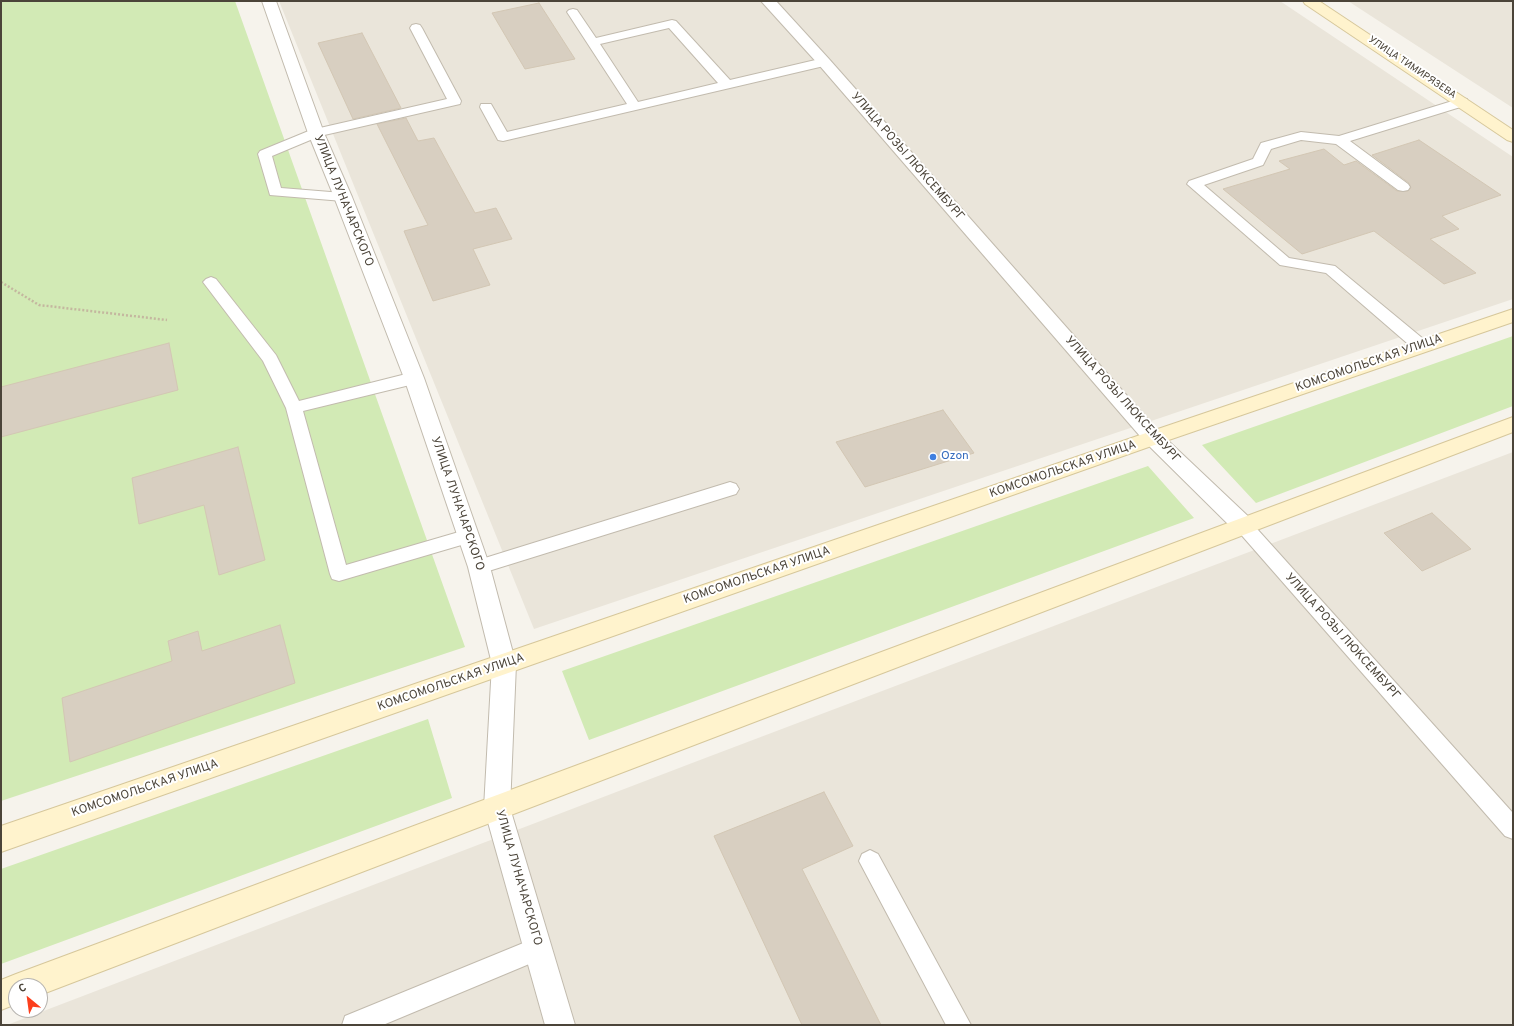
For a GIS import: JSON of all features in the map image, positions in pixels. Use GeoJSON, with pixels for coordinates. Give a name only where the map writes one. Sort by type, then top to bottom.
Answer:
{"type":"FeatureCollection","features":[{"type":"Feature","properties":{"kind":"street","name":"УЛИЦА ЛУНАЧАРСКОГО"},"geometry":{"type":"LineString","coordinates":[[269,1],[316,133],[343,197],[414,378],[479,567],[504,664],[497,808],[560,1025]]}},
{"type":"Feature","properties":{"kind":"street","name":"УЛИЦА РОЗЫ ЛЮКСЕМБУРГ"},"geometry":{"type":"LineString","coordinates":[[768,1],[824,62],[1153,438],[1243,525]]}},
{"type":"Feature","properties":{"kind":"street","name":"УЛИЦА ТИМИРЯЗЕВА"},"geometry":{"type":"LineString","coordinates":[[1310,1],[1513,137]]}},
{"type":"Feature","properties":{"kind":"street","name":"КОМСОМОЛЬСКАЯ УЛИЦА"},"geometry":{"type":"LineString","coordinates":[[1,839],[1153,438],[1513,315]]}},
{"type":"Feature","properties":{"kind":"street"},"geometry":{"type":"LineString","coordinates":[[45,978],[1513,424]]}},
{"type":"Feature","properties":{"kind":"lane"},"geometry":{"type":"LineString","coordinates":[[573,12],[635,106]]}},
{"type":"Feature","properties":{"kind":"lane"},"geometry":{"type":"LineString","coordinates":[[594,42],[672,24],[726,84]]}},
{"type":"Feature","properties":{"kind":"lane"},"geometry":{"type":"LineString","coordinates":[[343,197],[275,192],[265,154],[316,133],[455,101],[416,28]]}},
{"type":"Feature","properties":{"kind":"lane"},"geometry":{"type":"LineString","coordinates":[[486,107],[503,137],[824,62]]}},
{"type":"Feature","properties":{"kind":"lane"},"geometry":{"type":"LineString","coordinates":[[1421,346],[1330,269],[1285,262],[1194,184],[1258,162],[1266,146],[1301,136],[1340,140],[1462,102]]}},
{"type":"Feature","properties":{"kind":"lane"},"geometry":{"type":"LineString","coordinates":[[1340,140],[1403,187]]}},
{"type":"Feature","properties":{"kind":"lane"},"geometry":{"type":"LineString","coordinates":[[212,282],[270,359],[294,408],[339,574],[469,536]]}},
{"type":"Feature","properties":{"kind":"lane"},"geometry":{"type":"LineString","coordinates":[[294,408],[414,378]]}},
{"type":"Feature","properties":{"kind":"lane"},"geometry":{"type":"LineString","coordinates":[[479,567],[730,489]]}},
{"type":"Feature","properties":{"kind":"lane","name":"УЛИЦА РОЗЫ ЛЮКСЕМБУРГ"},"geometry":{"type":"LineString","coordinates":[[1243,525],[1513,829]]}},
{"type":"Feature","properties":{"kind":"lane"},"geometry":{"type":"LineString","coordinates":[[870,860],[959,1025]]}},
{"type":"Feature","properties":{"kind":"lane"},"geometry":{"type":"LineString","coordinates":[[354,1025],[538,949]]}},
{"type":"Feature","properties":{"kind":"path"},"geometry":{"type":"LineString","coordinates":[[1,282],[39,305],[167,320]]}},
{"type":"Feature","properties":{"kind":"shaded area"},"geometry":{"type":"Polygon","coordinates":[[[279,1],[1280,1],[1513,157],[1513,299],[534,629],[279,1]]]}},
{"type":"Feature","properties":{"kind":"shaded area"},"geometry":{"type":"Polygon","coordinates":[[[1348,1],[1513,1],[1513,108],[1348,1]]]}},
{"type":"Feature","properties":{"kind":"shaded area"},"geometry":{"type":"Polygon","coordinates":[[[1513,452],[1513,1025],[7,1025],[25,1018],[48,1018],[48,1009],[700,760],[1513,452]]]}},
{"type":"Feature","properties":{"kind":"green space"},"geometry":{"type":"Polygon","coordinates":[[[1,1],[235,1],[465,647],[1,801],[1,1]]]}},
{"type":"Feature","properties":{"kind":"green space"},"geometry":{"type":"Polygon","coordinates":[[[1513,336],[1513,406],[1256,503],[1202,445],[1513,336]]]}},
{"type":"Feature","properties":{"kind":"green space"},"geometry":{"type":"Polygon","coordinates":[[[1148,466],[1194,518],[589,740],[562,671],[1148,466]]]}},
{"type":"Feature","properties":{"kind":"green space"},"geometry":{"type":"Polygon","coordinates":[[[428,719],[452,798],[1,964],[1,869],[428,719]]]}},
{"type":"Feature","properties":{"kind":"building"},"geometry":{"type":"Polygon","coordinates":[[[539,3],[575,59],[525,69],[492,13],[539,3]]]}},
{"type":"Feature","properties":{"kind":"building"},"geometry":{"type":"Polygon","coordinates":[[[362,33],[401,108],[353,119],[318,43],[362,33]]]}},
{"type":"Feature","properties":{"kind":"building"},"geometry":{"type":"Polygon","coordinates":[[[406,118],[418,141],[434,138],[475,213],[496,208],[512,239],[473,249],[490,285],[433,301],[404,231],[428,225],[377,124],[406,118]]]}},
{"type":"Feature","properties":{"kind":"building"},"geometry":{"type":"Polygon","coordinates":[[[1419,140],[1501,195],[1442,216],[1459,229],[1430,239],[1476,273],[1444,284],[1374,231],[1302,254],[1223,189],[1290,169],[1279,161],[1324,149],[1344,165],[1356,161],[1397,191],[1408,191],[1411,188],[1409,183],[1372,155],[1419,140]]]}},
{"type":"Feature","properties":{"kind":"building"},"geometry":{"type":"Polygon","coordinates":[[[169,343],[178,390],[1,437],[1,387],[169,343]]]}},
{"type":"Feature","properties":{"kind":"building"},"geometry":{"type":"Polygon","coordinates":[[[943,410],[974,453],[865,487],[836,442],[943,410]]]}},
{"type":"Feature","properties":{"kind":"building"},"geometry":{"type":"Polygon","coordinates":[[[238,447],[265,560],[219,575],[204,505],[139,524],[132,478],[238,447]]]}},
{"type":"Feature","properties":{"kind":"building"},"geometry":{"type":"Polygon","coordinates":[[[1432,513],[1471,549],[1422,571],[1384,533],[1432,513]]]}},
{"type":"Feature","properties":{"kind":"building"},"geometry":{"type":"Polygon","coordinates":[[[280,625],[295,683],[70,762],[62,698],[172,661],[168,641],[198,631],[202,651],[280,625]]]}},
{"type":"Feature","properties":{"kind":"building"},"geometry":{"type":"Polygon","coordinates":[[[824,792],[853,846],[802,869],[881,1025],[802,1025],[714,836],[824,792]]]}},
{"type":"Feature","properties":{"kind":"place","name":"Ozon"},"geometry":{"type":"Point","coordinates":[933,457]}}]}
